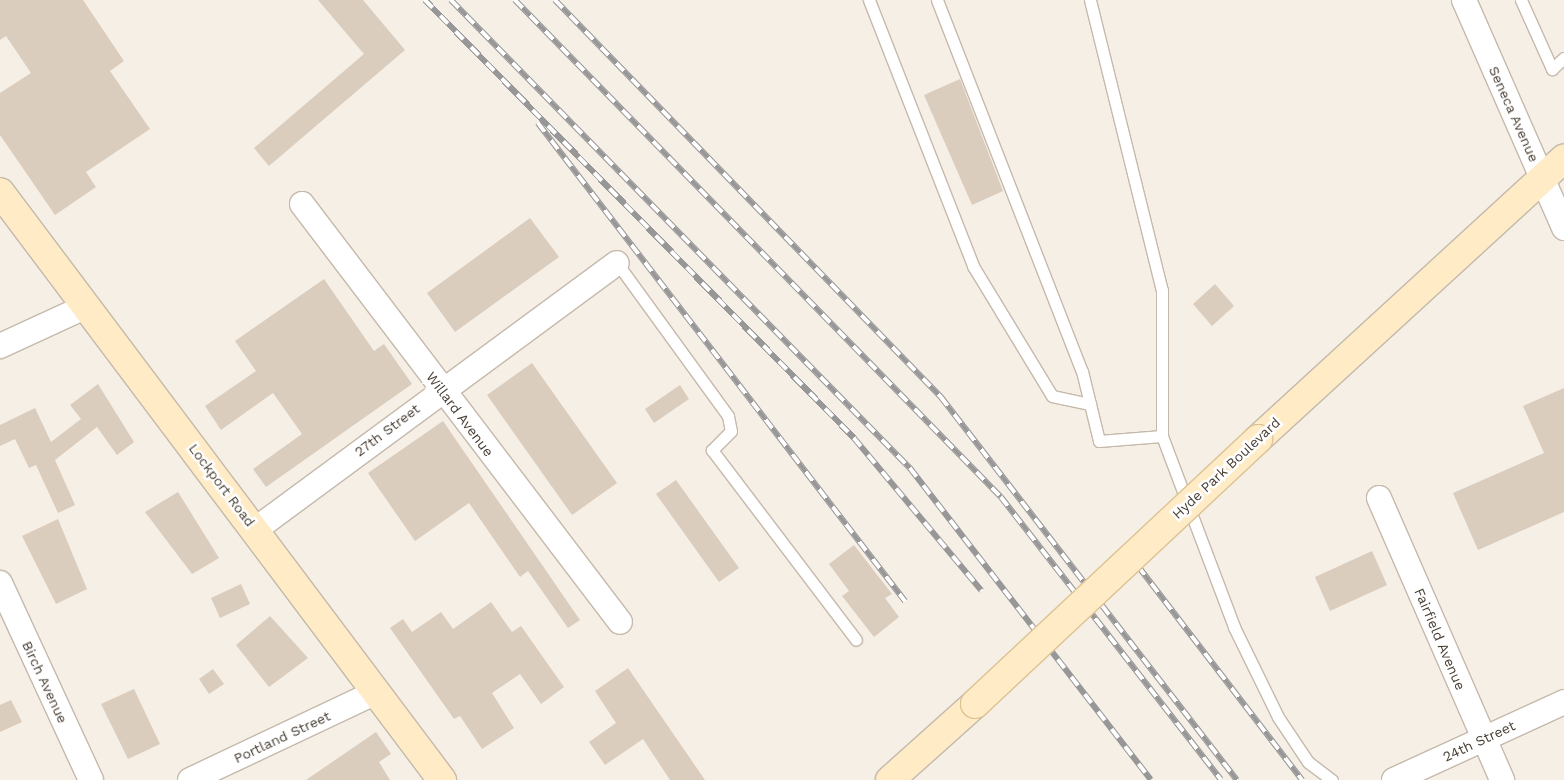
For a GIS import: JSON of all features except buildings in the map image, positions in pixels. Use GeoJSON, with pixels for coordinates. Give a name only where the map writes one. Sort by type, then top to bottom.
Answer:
{"type":"FeatureCollection","features":[{"type":"Feature","properties":{"kind":"main road","name":"Hyde Park Boulevard"},"geometry":{"type":"LineString","coordinates":[[890,780],[975,704],[1429,278],[1564,159]]}},
{"type":"Feature","properties":{"kind":"main road","name":"Lockport Road"},"geometry":{"type":"LineString","coordinates":[[0,192],[256,529],[374,693],[442,780]]}},
{"type":"Feature","properties":{"kind":"street","name":"Seneca Avenue"},"geometry":{"type":"LineString","coordinates":[[1464,0],[1564,228]]}},
{"type":"Feature","properties":{"kind":"street","name":"Willard Avenue"},"geometry":{"type":"LineString","coordinates":[[302,204],[620,622]]}},
{"type":"Feature","properties":{"kind":"street","name":"27th Street"},"geometry":{"type":"LineString","coordinates":[[256,529],[441,389],[617,263]]}},
{"type":"Feature","properties":{"kind":"street"},"geometry":{"type":"LineString","coordinates":[[0,346],[87,306]]}},
{"type":"Feature","properties":{"kind":"street","name":"Fairfield Avenue"},"geometry":{"type":"LineString","coordinates":[[1379,498],[1502,780]]}},
{"type":"Feature","properties":{"kind":"street","name":"Birch Avenue"},"geometry":{"type":"LineString","coordinates":[[0,583],[90,780]]}},
{"type":"Feature","properties":{"kind":"street","name":"Portland Street"},"geometry":{"type":"LineString","coordinates":[[190,780],[374,693]]}},
{"type":"Feature","properties":{"kind":"street","name":"24th Street"},"geometry":{"type":"LineString","coordinates":[[1394,780],[1564,702]]}},
{"type":"Feature","properties":{"kind":"lane"},"geometry":{"type":"LineString","coordinates":[[869,0],[973,266],[1052,396],[1090,404]]}},
{"type":"Feature","properties":{"kind":"lane"},"geometry":{"type":"LineString","coordinates":[[936,0],[1078,362],[1099,441],[1162,436]]}},
{"type":"Feature","properties":{"kind":"lane"},"geometry":{"type":"LineString","coordinates":[[1090,0],[1162,290],[1162,436],[1234,627],[1274,708],[1308,762],[1332,780]]}},
{"type":"Feature","properties":{"kind":"lane"},"geometry":{"type":"LineString","coordinates":[[1520,0],[1552,69],[1564,58]]}},
{"type":"Feature","properties":{"kind":"lane"},"geometry":{"type":"LineString","coordinates":[[617,263],[728,416],[731,432],[712,450],[856,640]]}},
{"type":"Feature","properties":{"kind":"railway"},"geometry":{"type":"LineString","coordinates":[[425,0],[854,438],[982,591]]}},
{"type":"Feature","properties":{"kind":"railway"},"geometry":{"type":"LineString","coordinates":[[451,0],[910,468],[1151,780]]}},
{"type":"Feature","properties":{"kind":"railway"},"geometry":{"type":"LineString","coordinates":[[515,0],[1001,497],[1221,780]]}},
{"type":"Feature","properties":{"kind":"railway"},"geometry":{"type":"LineString","coordinates":[[555,0],[941,397],[1237,780]]}},
{"type":"Feature","properties":{"kind":"railway"},"geometry":{"type":"LineString","coordinates":[[538,123],[905,601]]}},
{"type":"Feature","properties":{"kind":"railway"},"geometry":{"type":"LineString","coordinates":[[1138,566],[1302,780]]}}]}
